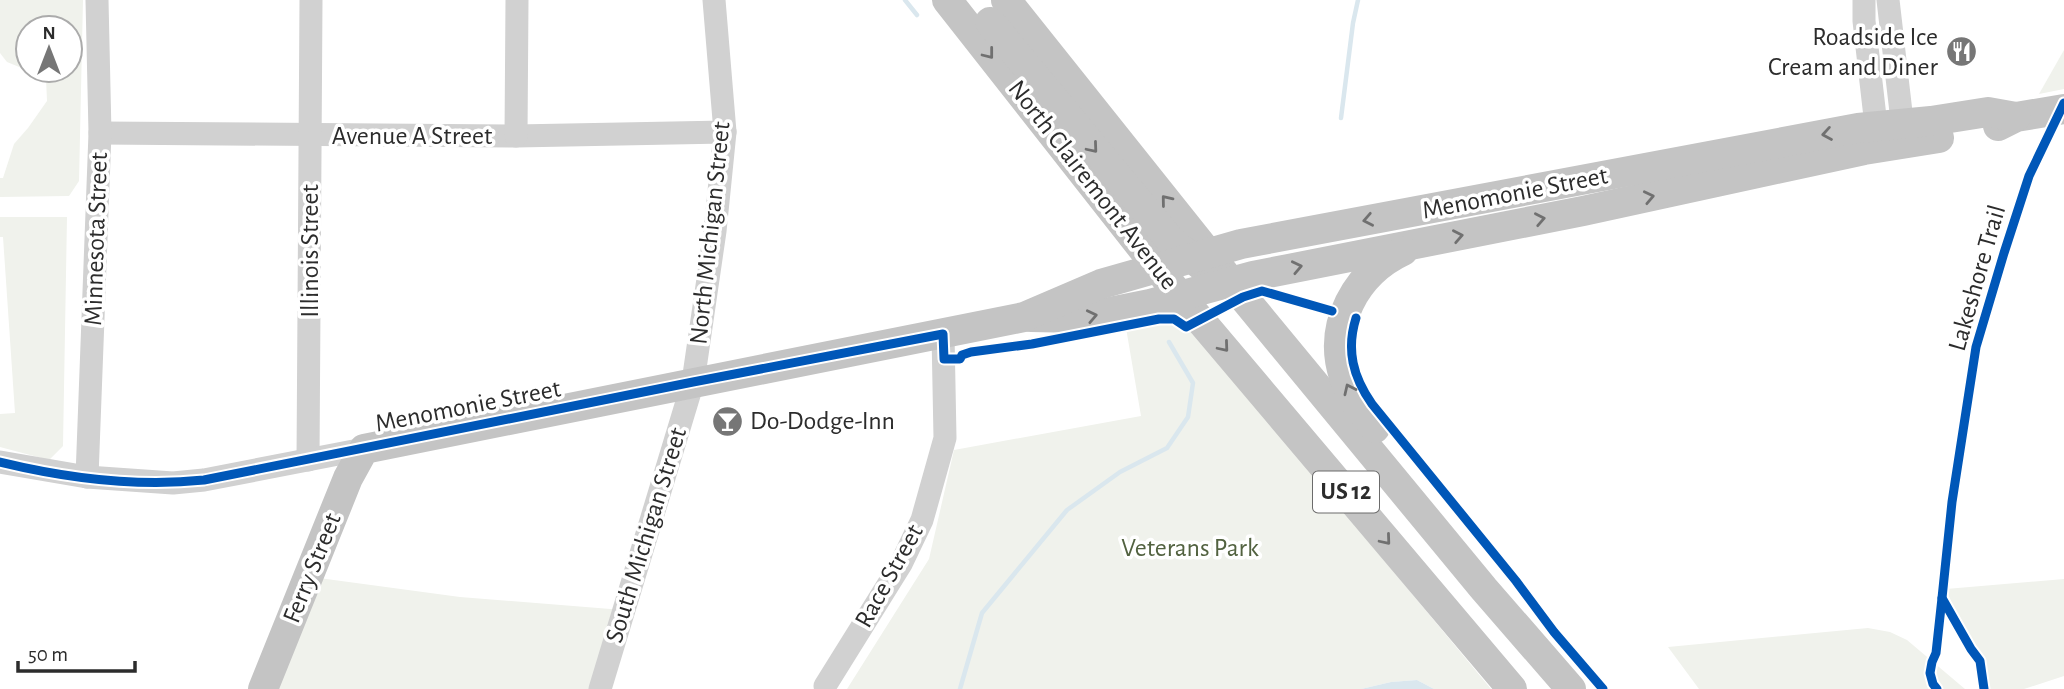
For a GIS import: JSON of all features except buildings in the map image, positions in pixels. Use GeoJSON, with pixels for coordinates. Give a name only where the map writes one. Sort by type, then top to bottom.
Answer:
{"type":"FeatureCollection","features":[{"type":"Feature","properties":{"kind":"main road","name":"North Clairemont Avenue"},"geometry":{"type":"LineString","coordinates":[[947,0],[1157,268],[1206,288],[1484,589],[1567,684]]}},
{"type":"Feature","properties":{"kind":"main road"},"geometry":{"type":"LineString","coordinates":[[973,0],[1171,241],[1200,256],[1211,272],[1206,288]]}},
{"type":"Feature","properties":{"kind":"main road","name":"North Clairemont Avenue"},"geometry":{"type":"LineString","coordinates":[[1006,0],[1200,256]]}},
{"type":"Feature","properties":{"kind":"main road","name":"Menomonie Street"},"geometry":{"type":"LineString","coordinates":[[364,449],[1024,317],[1091,288],[1241,244],[1735,150],[1890,135],[1991,129],[2016,117],[2064,109]]}},
{"type":"Feature","properties":{"kind":"main road","name":"Menomonie Street"},"geometry":{"type":"LineString","coordinates":[[1024,317],[1080,318],[1150,304],[1206,288],[1375,250],[1583,211],[1890,135]]}},
{"type":"Feature","properties":{"kind":"main road"},"geometry":{"type":"LineString","coordinates":[[1419,243],[1395,254],[1372,271],[1350,300],[1340,329],[1340,362],[1344,378],[1369,421],[1502,584],[1567,684]]}},
{"type":"Feature","properties":{"kind":"main road","name":"North Clairemont Avenue"},"geometry":{"type":"LineString","coordinates":[[1206,288],[1512,689]]}},
{"type":"Feature","properties":{"kind":"main road","name":"Ferry Street"},"geometry":{"type":"LineString","coordinates":[[263,689],[348,478],[364,449]]}},
{"type":"Feature","properties":{"kind":"street","name":"Minnesota Street"},"geometry":{"type":"LineString","coordinates":[[87,477],[100,133],[97,0]]}},
{"type":"Feature","properties":{"kind":"street","name":"Illinois Street"},"geometry":{"type":"LineString","coordinates":[[308,460],[311,0]]}},
{"type":"Feature","properties":{"kind":"street"},"geometry":{"type":"LineString","coordinates":[[516,136],[517,0]]}},
{"type":"Feature","properties":{"kind":"street","name":"North Michigan Street"},"geometry":{"type":"LineString","coordinates":[[693,382],[715,231],[725,132],[714,0]]}},
{"type":"Feature","properties":{"kind":"street"},"geometry":{"type":"LineString","coordinates":[[1864,0],[1864,21],[1890,135]]}},
{"type":"Feature","properties":{"kind":"street"},"geometry":{"type":"LineString","coordinates":[[1888,0],[1890,135]]}},
{"type":"Feature","properties":{"kind":"street","name":"Avenue A Street"},"geometry":{"type":"LineString","coordinates":[[100,133],[516,136],[725,132]]}},
{"type":"Feature","properties":{"kind":"street","name":"Race Street"},"geometry":{"type":"LineString","coordinates":[[825,686],[901,564],[922,520],[945,438],[943,334]]}},
{"type":"Feature","properties":{"kind":"street","name":"South Michigan Street"},"geometry":{"type":"LineString","coordinates":[[600,689],[693,382]]}},
{"type":"Feature","properties":{"kind":"street","name":"Menomonie Street"},"geometry":{"type":"LineString","coordinates":[[0,462],[87,477],[173,484],[364,449]]}},
{"type":"Feature","properties":{"kind":"green space"},"geometry":{"type":"Polygon","coordinates":[[[0,0],[83,0],[83,14],[14,14],[14,65],[7,62],[0,53],[0,0]]]}},
{"type":"Feature","properties":{"kind":"green space"},"geometry":{"type":"Polygon","coordinates":[[[2064,50],[2064,89],[2039,94],[2064,50]]]}},
{"type":"Feature","properties":{"kind":"green space"},"geometry":{"type":"Polygon","coordinates":[[[46,84],[81,84],[79,181],[69,196],[0,197],[0,178],[3,178],[14,144],[47,101],[46,84]]]}},
{"type":"Feature","properties":{"kind":"green space"},"geometry":{"type":"Polygon","coordinates":[[[0,217],[67,217],[63,446],[49,460],[0,447],[0,414],[15,413],[0,217]]]}},
{"type":"Feature","properties":{"kind":"green space","name":"Veterans Park"},"geometry":{"type":"Polygon","coordinates":[[[1166,316],[1182,321],[1194,331],[1491,689],[1434,689],[1417,680],[1391,682],[1361,689],[847,689],[929,559],[954,450],[1141,416],[1125,322],[1166,316]]]}},
{"type":"Feature","properties":{"kind":"green space"},"geometry":{"type":"Polygon","coordinates":[[[319,578],[460,597],[623,610],[599,689],[263,689],[319,578]]]}},
{"type":"Feature","properties":{"kind":"green space"},"geometry":{"type":"Polygon","coordinates":[[[2064,579],[2064,676],[2024,689],[1990,689],[1985,660],[1955,612],[1946,589],[2064,579]]]}},
{"type":"Feature","properties":{"kind":"green space"},"geometry":{"type":"Polygon","coordinates":[[[1868,628],[1890,632],[1907,640],[1965,689],[1699,689],[1668,647],[1868,628]]]}},
{"type":"Feature","properties":{"kind":"shaded area"},"geometry":{"type":"Polygon","coordinates":[[[1417,680],[1434,689],[1361,689],[1391,682],[1417,680]]]}},
{"type":"Feature","properties":{"kind":"waterway"},"geometry":{"type":"LineString","coordinates":[[905,0],[917,15]]}},
{"type":"Feature","properties":{"kind":"waterway"},"geometry":{"type":"LineString","coordinates":[[1341,118],[1358,0]]}},
{"type":"Feature","properties":{"kind":"waterway"},"geometry":{"type":"LineString","coordinates":[[960,689],[982,613],[1067,510],[1120,472],[1167,448],[1188,417],[1193,383],[1169,342]]}},
{"type":"Feature","properties":{"kind":"cycle path","name":"Lakeshore Trail"},"geometry":{"type":"LineString","coordinates":[[1984,689],[1980,661],[1942,598],[1952,502],[1976,347],[2029,176],[2064,103]]}},
{"type":"Feature","properties":{"kind":"cycle path"},"geometry":{"type":"LineString","coordinates":[[0,462],[50,473],[102,480],[204,480],[943,334],[944,359],[960,359],[962,355],[971,352],[1032,344],[1159,319],[1174,319],[1186,327],[1243,297],[1262,291],[1332,311]]}},
{"type":"Feature","properties":{"kind":"cycle path"},"geometry":{"type":"LineString","coordinates":[[1356,318],[1352,341],[1353,363],[1365,394],[1554,632],[1603,689]]}},
{"type":"Feature","properties":{"kind":"cycle path"},"geometry":{"type":"LineString","coordinates":[[1937,689],[1930,673],[1936,653],[1942,598]]}},
{"type":"Feature","properties":{"kind":"place","name":"Roadside Ice Cream and Diner"},"geometry":{"type":"Point","coordinates":[1961,52]}},
{"type":"Feature","properties":{"kind":"place","name":"Do-Dodge-Inn"},"geometry":{"type":"Point","coordinates":[727,421]}}]}
